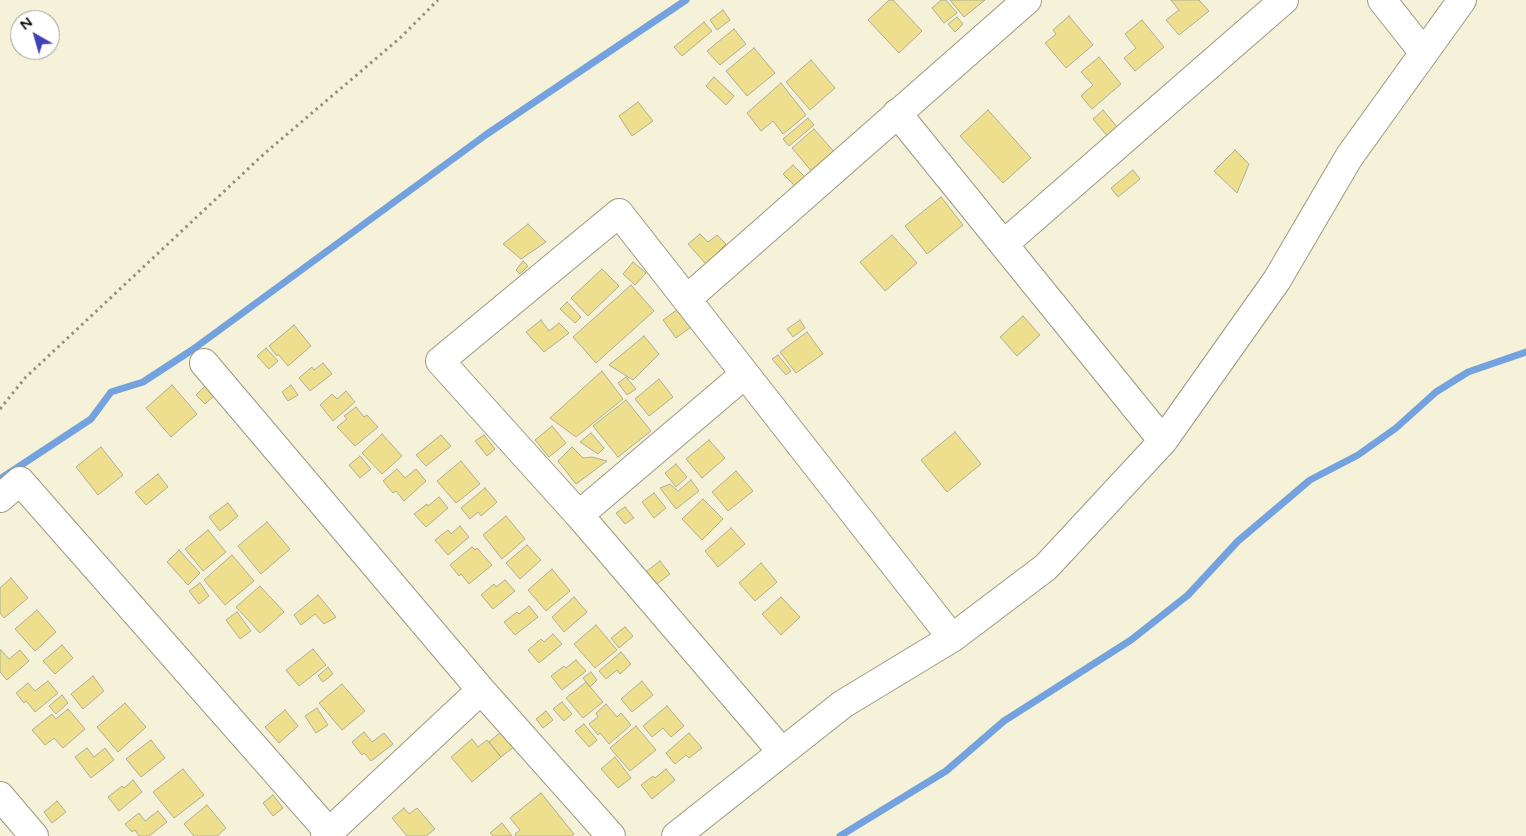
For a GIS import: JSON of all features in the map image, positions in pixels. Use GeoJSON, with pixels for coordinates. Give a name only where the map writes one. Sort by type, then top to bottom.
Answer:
{"type":"FeatureCollection","features":[{"type":"Feature","properties":{"kind":"street"},"geometry":{"type":"LineString","coordinates":[[687,300],[1027,0]]}},
{"type":"Feature","properties":{"kind":"street"},"geometry":{"type":"LineString","coordinates":[[1004,244],[1284,0]]}},
{"type":"Feature","properties":{"kind":"street"},"geometry":{"type":"LineString","coordinates":[[1382,0],[1424,53]]}},
{"type":"Feature","properties":{"kind":"street"},"geometry":{"type":"LineString","coordinates":[[676,836],[843,704],[952,638],[1046,567],[1164,441],[1277,280],[1349,157],[1462,0]]}},
{"type":"Feature","properties":{"kind":"street"},"geometry":{"type":"LineString","coordinates":[[897,113],[1164,441]]}},
{"type":"Feature","properties":{"kind":"street"},"geometry":{"type":"LineString","coordinates":[[782,752],[579,515],[440,361],[619,213],[952,638]]}},
{"type":"Feature","properties":{"kind":"street"},"geometry":{"type":"LineString","coordinates":[[204,363],[481,690],[611,836]]}},
{"type":"Feature","properties":{"kind":"street"},"geometry":{"type":"LineString","coordinates":[[579,515],[745,374]]}},
{"type":"Feature","properties":{"kind":"street"},"geometry":{"type":"LineString","coordinates":[[0,498],[20,481],[327,834],[481,690]]}},
{"type":"Feature","properties":{"kind":"street"},"geometry":{"type":"LineString","coordinates":[[0,796],[34,836]]}},
{"type":"Feature","properties":{"kind":"path"},"geometry":{"type":"LineString","coordinates":[[0,409],[25,378],[257,160],[400,38],[438,0]]}},
{"type":"Feature","properties":{"kind":"building"},"geometry":{"type":"Polygon","coordinates":[[[889,0],[893,0],[922,31],[899,53],[868,20],[889,0]]]}},
{"type":"Feature","properties":{"kind":"building"},"geometry":{"type":"Polygon","coordinates":[[[941,0],[946,0],[957,13],[944,23],[932,8],[941,0]]]}},
{"type":"Feature","properties":{"kind":"building"},"geometry":{"type":"Polygon","coordinates":[[[950,0],[985,0],[964,17],[950,0]]]}},
{"type":"Feature","properties":{"kind":"building"},"geometry":{"type":"Polygon","coordinates":[[[1171,0],[1199,0],[1209,11],[1179,35],[1166,20],[1179,10],[1171,0]]]}},
{"type":"Feature","properties":{"kind":"building"},"geometry":{"type":"Polygon","coordinates":[[[723,10],[730,20],[717,30],[710,20],[723,10]]]}},
{"type":"Feature","properties":{"kind":"building"},"geometry":{"type":"Polygon","coordinates":[[[1069,16],[1093,45],[1066,68],[1045,43],[1056,34],[1053,30],[1069,16]]]}},
{"type":"Feature","properties":{"kind":"building"},"geometry":{"type":"Polygon","coordinates":[[[957,17],[963,24],[955,32],[948,24],[957,17]]]}},
{"type":"Feature","properties":{"kind":"building"},"geometry":{"type":"Polygon","coordinates":[[[1142,20],[1164,47],[1135,71],[1124,58],[1136,48],[1125,34],[1142,20]]]}},
{"type":"Feature","properties":{"kind":"building"},"geometry":{"type":"Polygon","coordinates":[[[704,22],[712,31],[682,56],[674,47],[704,22]]]}},
{"type":"Feature","properties":{"kind":"building"},"geometry":{"type":"Polygon","coordinates":[[[734,29],[746,44],[720,65],[707,51],[734,29]]]}},
{"type":"Feature","properties":{"kind":"building"},"geometry":{"type":"Polygon","coordinates":[[[754,48],[775,73],[747,96],[726,71],[754,48]]]}},
{"type":"Feature","properties":{"kind":"building"},"geometry":{"type":"Polygon","coordinates":[[[1099,57],[1121,84],[1092,109],[1081,96],[1093,85],[1081,72],[1099,57]]]}},
{"type":"Feature","properties":{"kind":"building"},"geometry":{"type":"Polygon","coordinates":[[[811,60],[835,88],[810,110],[786,82],[811,60]]]}},
{"type":"Feature","properties":{"kind":"building"},"geometry":{"type":"Polygon","coordinates":[[[714,77],[734,96],[726,105],[706,86],[714,77]]]}},
{"type":"Feature","properties":{"kind":"building"},"geometry":{"type":"Polygon","coordinates":[[[781,83],[806,115],[783,134],[773,121],[761,131],[747,113],[781,83]]]}},
{"type":"Feature","properties":{"kind":"building"},"geometry":{"type":"Polygon","coordinates":[[[638,102],[653,121],[632,136],[619,116],[638,102]]]}},
{"type":"Feature","properties":{"kind":"building"},"geometry":{"type":"Polygon","coordinates":[[[988,110],[1031,158],[1003,183],[960,136],[988,110]]]}},
{"type":"Feature","properties":{"kind":"building"},"geometry":{"type":"Polygon","coordinates":[[[1103,110],[1118,128],[1108,137],[1093,119],[1103,110]]]}},
{"type":"Feature","properties":{"kind":"building"},"geometry":{"type":"Polygon","coordinates":[[[808,118],[814,125],[789,146],[783,139],[808,118]]]}},
{"type":"Feature","properties":{"kind":"building"},"geometry":{"type":"Polygon","coordinates":[[[814,129],[836,154],[813,173],[792,148],[814,129]]]}},
{"type":"Feature","properties":{"kind":"building"},"geometry":{"type":"Polygon","coordinates":[[[1235,150],[1249,164],[1237,193],[1214,171],[1235,150]]]}},
{"type":"Feature","properties":{"kind":"building"},"geometry":{"type":"Polygon","coordinates":[[[793,165],[807,179],[797,188],[783,174],[793,165]]]}},
{"type":"Feature","properties":{"kind":"building"},"geometry":{"type":"Polygon","coordinates":[[[1133,170],[1140,179],[1118,197],[1111,188],[1133,170]]]}},
{"type":"Feature","properties":{"kind":"building"},"geometry":{"type":"Polygon","coordinates":[[[941,197],[963,225],[927,254],[905,226],[941,197]]]}},
{"type":"Feature","properties":{"kind":"building"},"geometry":{"type":"Polygon","coordinates":[[[528,224],[546,242],[521,259],[503,244],[528,224]]]}},
{"type":"Feature","properties":{"kind":"building"},"geometry":{"type":"Polygon","coordinates":[[[700,234],[708,242],[717,235],[726,244],[706,264],[688,244],[700,234]]]}},
{"type":"Feature","properties":{"kind":"building"},"geometry":{"type":"Polygon","coordinates":[[[892,235],[917,263],[885,291],[860,262],[892,235]]]}},
{"type":"Feature","properties":{"kind":"building"},"geometry":{"type":"Polygon","coordinates":[[[523,261],[528,266],[520,274],[516,270],[523,261]]]}},
{"type":"Feature","properties":{"kind":"building"},"geometry":{"type":"Polygon","coordinates":[[[633,262],[646,273],[635,285],[623,274],[633,262]]]}},
{"type":"Feature","properties":{"kind":"building"},"geometry":{"type":"Polygon","coordinates":[[[602,269],[619,286],[588,316],[571,298],[602,269]]]}},
{"type":"Feature","properties":{"kind":"building"},"geometry":{"type":"Polygon","coordinates":[[[631,285],[654,311],[596,363],[573,337],[631,285]]]}},
{"type":"Feature","properties":{"kind":"building"},"geometry":{"type":"Polygon","coordinates":[[[567,302],[581,317],[575,323],[560,309],[567,302]]]}},
{"type":"Feature","properties":{"kind":"building"},"geometry":{"type":"Polygon","coordinates":[[[678,309],[691,327],[676,338],[663,320],[678,309]]]}},
{"type":"Feature","properties":{"kind":"building"},"geometry":{"type":"Polygon","coordinates":[[[1023,316],[1040,335],[1017,356],[1000,337],[1023,316]]]}},
{"type":"Feature","properties":{"kind":"building"},"geometry":{"type":"Polygon","coordinates":[[[541,320],[549,331],[559,323],[569,333],[544,352],[526,332],[541,320]]]}},
{"type":"Feature","properties":{"kind":"building"},"geometry":{"type":"Polygon","coordinates":[[[800,320],[805,328],[793,337],[787,329],[800,320]]]}},
{"type":"Feature","properties":{"kind":"building"},"geometry":{"type":"Polygon","coordinates":[[[294,325],[311,346],[288,366],[269,346],[294,325]]]}},
{"type":"Feature","properties":{"kind":"building"},"geometry":{"type":"Polygon","coordinates":[[[807,332],[823,354],[796,373],[780,352],[807,332]]]}},
{"type":"Feature","properties":{"kind":"building"},"geometry":{"type":"Polygon","coordinates":[[[644,336],[659,354],[633,380],[609,365],[644,336]]]}},
{"type":"Feature","properties":{"kind":"building"},"geometry":{"type":"Polygon","coordinates":[[[266,348],[278,361],[269,369],[257,356],[266,348]]]}},
{"type":"Feature","properties":{"kind":"building"},"geometry":{"type":"Polygon","coordinates":[[[778,355],[791,371],[786,375],[772,359],[778,355]]]}},
{"type":"Feature","properties":{"kind":"building"},"geometry":{"type":"Polygon","coordinates":[[[323,363],[332,374],[310,391],[299,378],[312,367],[314,370],[323,363]]]}},
{"type":"Feature","properties":{"kind":"building"},"geometry":{"type":"Polygon","coordinates":[[[602,371],[623,399],[576,437],[550,418],[602,371]]]}},
{"type":"Feature","properties":{"kind":"building"},"geometry":{"type":"Polygon","coordinates":[[[626,377],[636,389],[627,395],[618,383],[626,377]]]}},
{"type":"Feature","properties":{"kind":"building"},"geometry":{"type":"Polygon","coordinates":[[[659,379],[673,397],[649,416],[635,399],[659,379]]]}},
{"type":"Feature","properties":{"kind":"building"},"geometry":{"type":"Polygon","coordinates":[[[172,385],[197,414],[171,437],[146,408],[172,385]]]}},
{"type":"Feature","properties":{"kind":"building"},"geometry":{"type":"Polygon","coordinates":[[[206,385],[215,395],[205,404],[196,395],[206,385]]]}},
{"type":"Feature","properties":{"kind":"building"},"geometry":{"type":"Polygon","coordinates":[[[291,385],[298,395],[288,401],[282,392],[291,385]]]}},
{"type":"Feature","properties":{"kind":"building"},"geometry":{"type":"Polygon","coordinates":[[[346,391],[355,402],[333,421],[320,405],[332,394],[337,399],[346,391]]]}},
{"type":"Feature","properties":{"kind":"building"},"geometry":{"type":"Polygon","coordinates":[[[626,400],[651,431],[618,457],[593,426],[626,400]]]}},
{"type":"Feature","properties":{"kind":"building"},"geometry":{"type":"Polygon","coordinates":[[[356,407],[364,417],[367,415],[378,427],[355,446],[337,427],[347,419],[344,416],[356,407]]]}},
{"type":"Feature","properties":{"kind":"building"},"geometry":{"type":"Polygon","coordinates":[[[552,426],[566,443],[549,457],[535,440],[552,426]]]}},
{"type":"Feature","properties":{"kind":"building"},"geometry":{"type":"Polygon","coordinates":[[[955,432],[981,464],[947,492],[921,460],[955,432]]]}},
{"type":"Feature","properties":{"kind":"building"},"geometry":{"type":"Polygon","coordinates":[[[591,433],[604,448],[598,454],[580,442],[591,433]]]}},
{"type":"Feature","properties":{"kind":"building"},"geometry":{"type":"Polygon","coordinates":[[[382,434],[402,456],[382,474],[362,453],[382,434]]]}},
{"type":"Feature","properties":{"kind":"building"},"geometry":{"type":"Polygon","coordinates":[[[441,435],[451,446],[426,466],[416,455],[441,435]]]}},
{"type":"Feature","properties":{"kind":"building"},"geometry":{"type":"Polygon","coordinates":[[[484,435],[495,449],[487,456],[475,441],[484,435]]]}},
{"type":"Feature","properties":{"kind":"building"},"geometry":{"type":"Polygon","coordinates":[[[709,440],[725,458],[702,478],[686,459],[709,440]]]}},
{"type":"Feature","properties":{"kind":"building"},"geometry":{"type":"Polygon","coordinates":[[[101,447],[123,475],[98,495],[76,467],[101,447]]]}},
{"type":"Feature","properties":{"kind":"building"},"geometry":{"type":"Polygon","coordinates":[[[572,447],[583,458],[592,457],[607,461],[576,484],[558,461],[572,447]]]}},
{"type":"Feature","properties":{"kind":"building"},"geometry":{"type":"Polygon","coordinates":[[[360,456],[371,469],[360,478],[349,465],[360,456]]]}},
{"type":"Feature","properties":{"kind":"building"},"geometry":{"type":"Polygon","coordinates":[[[461,461],[480,484],[456,503],[437,481],[461,461]]]}},
{"type":"Feature","properties":{"kind":"building"},"geometry":{"type":"Polygon","coordinates":[[[676,464],[687,477],[676,487],[665,473],[676,464]]]}},
{"type":"Feature","properties":{"kind":"building"},"geometry":{"type":"Polygon","coordinates":[[[397,469],[405,478],[416,469],[426,481],[404,501],[396,491],[393,493],[383,481],[397,469]]]}},
{"type":"Feature","properties":{"kind":"building"},"geometry":{"type":"Polygon","coordinates":[[[736,471],[753,491],[728,511],[712,492],[736,471]]]}},
{"type":"Feature","properties":{"kind":"building"},"geometry":{"type":"Polygon","coordinates":[[[158,474],[168,487],[146,505],[135,492],[158,474]]]}},
{"type":"Feature","properties":{"kind":"building"},"geometry":{"type":"Polygon","coordinates":[[[691,480],[699,491],[676,509],[660,488],[670,484],[678,491],[691,480]]]}},
{"type":"Feature","properties":{"kind":"building"},"geometry":{"type":"Polygon","coordinates":[[[485,488],[497,502],[481,516],[478,512],[470,519],[461,508],[485,488]]]}},
{"type":"Feature","properties":{"kind":"building"},"geometry":{"type":"Polygon","coordinates":[[[654,493],[666,508],[654,518],[642,502],[654,493]]]}},
{"type":"Feature","properties":{"kind":"building"},"geometry":{"type":"Polygon","coordinates":[[[439,497],[448,508],[426,527],[414,514],[439,497]]]}},
{"type":"Feature","properties":{"kind":"building"},"geometry":{"type":"Polygon","coordinates":[[[703,499],[723,519],[702,540],[682,519],[703,499]]]}},
{"type":"Feature","properties":{"kind":"building"},"geometry":{"type":"Polygon","coordinates":[[[228,503],[238,516],[220,531],[209,517],[228,503]]]}},
{"type":"Feature","properties":{"kind":"building"},"geometry":{"type":"Polygon","coordinates":[[[625,507],[634,518],[625,524],[616,513],[625,507]]]}},
{"type":"Feature","properties":{"kind":"building"},"geometry":{"type":"Polygon","coordinates":[[[506,516],[525,539],[502,559],[483,535],[506,516]]]}},
{"type":"Feature","properties":{"kind":"building"},"geometry":{"type":"Polygon","coordinates":[[[267,522],[290,549],[261,574],[238,546],[267,522]]]}},
{"type":"Feature","properties":{"kind":"building"},"geometry":{"type":"Polygon","coordinates":[[[460,526],[469,537],[448,555],[435,540],[448,530],[451,534],[460,526]]]}},
{"type":"Feature","properties":{"kind":"building"},"geometry":{"type":"Polygon","coordinates":[[[731,528],[745,544],[718,567],[705,551],[731,528]]]}},
{"type":"Feature","properties":{"kind":"building"},"geometry":{"type":"Polygon","coordinates":[[[208,530],[226,552],[203,571],[185,549],[208,530]]]}},
{"type":"Feature","properties":{"kind":"building"},"geometry":{"type":"Polygon","coordinates":[[[527,545],[541,560],[520,579],[506,563],[527,545]]]}},
{"type":"Feature","properties":{"kind":"building"},"geometry":{"type":"Polygon","coordinates":[[[472,547],[475,550],[477,548],[492,565],[469,584],[450,565],[472,547]]]}},
{"type":"Feature","properties":{"kind":"building"},"geometry":{"type":"Polygon","coordinates":[[[179,550],[200,573],[188,585],[167,562],[179,550]]]}},
{"type":"Feature","properties":{"kind":"building"},"geometry":{"type":"Polygon","coordinates":[[[232,555],[254,581],[225,605],[204,580],[232,555]]]}},
{"type":"Feature","properties":{"kind":"building"},"geometry":{"type":"Polygon","coordinates":[[[660,561],[670,574],[653,587],[643,574],[660,561]]]}},
{"type":"Feature","properties":{"kind":"building"},"geometry":{"type":"Polygon","coordinates":[[[761,563],[777,582],[755,601],[739,583],[761,563]]]}},
{"type":"Feature","properties":{"kind":"building"},"geometry":{"type":"Polygon","coordinates":[[[552,569],[570,591],[546,611],[528,590],[552,569]]]}},
{"type":"Feature","properties":{"kind":"building"},"geometry":{"type":"Polygon","coordinates":[[[11,578],[28,598],[4,618],[0,613],[0,588],[11,578]]]}},
{"type":"Feature","properties":{"kind":"building"},"geometry":{"type":"Polygon","coordinates":[[[505,580],[515,591],[493,609],[481,595],[494,584],[496,587],[505,580]]]}},
{"type":"Feature","properties":{"kind":"building"},"geometry":{"type":"Polygon","coordinates":[[[200,583],[209,596],[199,604],[189,591],[200,583]]]}},
{"type":"Feature","properties":{"kind":"building"},"geometry":{"type":"Polygon","coordinates":[[[260,586],[284,612],[260,633],[236,607],[260,586]]]}},
{"type":"Feature","properties":{"kind":"building"},"geometry":{"type":"Polygon","coordinates":[[[318,595],[336,617],[324,624],[315,614],[301,625],[294,615],[318,595]]]}},
{"type":"Feature","properties":{"kind":"building"},"geometry":{"type":"Polygon","coordinates":[[[574,597],[587,612],[564,632],[552,617],[574,597]]]}},
{"type":"Feature","properties":{"kind":"building"},"geometry":{"type":"Polygon","coordinates":[[[781,597],[800,617],[781,635],[762,614],[781,597]]]}},
{"type":"Feature","properties":{"kind":"building"},"geometry":{"type":"Polygon","coordinates":[[[529,606],[538,617],[515,635],[504,622],[529,606]]]}},
{"type":"Feature","properties":{"kind":"building"},"geometry":{"type":"Polygon","coordinates":[[[37,610],[56,632],[35,651],[15,629],[37,610]]]}},
{"type":"Feature","properties":{"kind":"building"},"geometry":{"type":"Polygon","coordinates":[[[237,612],[251,631],[240,639],[226,620],[237,612]]]}},
{"type":"Feature","properties":{"kind":"building"},"geometry":{"type":"Polygon","coordinates":[[[596,625],[617,650],[595,668],[574,644],[596,625]]]}},
{"type":"Feature","properties":{"kind":"building"},"geometry":{"type":"Polygon","coordinates":[[[625,627],[633,636],[619,648],[611,638],[625,627]]]}},
{"type":"Feature","properties":{"kind":"building"},"geometry":{"type":"Polygon","coordinates":[[[553,634],[562,644],[539,663],[528,650],[541,639],[544,642],[553,634]]]}},
{"type":"Feature","properties":{"kind":"building"},"geometry":{"type":"Polygon","coordinates":[[[62,645],[73,658],[55,674],[43,661],[62,645]]]}},
{"type":"Feature","properties":{"kind":"building"},"geometry":{"type":"Polygon","coordinates":[[[313,649],[326,665],[299,686],[286,670],[313,649]]]}},
{"type":"Feature","properties":{"kind":"building"},"geometry":{"type":"Polygon","coordinates":[[[1,650],[9,659],[20,650],[29,661],[7,680],[0,672],[1,650]]]}},
{"type":"Feature","properties":{"kind":"building"},"geometry":{"type":"Polygon","coordinates":[[[621,652],[631,664],[620,674],[617,670],[606,679],[599,671],[621,652]]]}},
{"type":"Feature","properties":{"kind":"building"},"geometry":{"type":"Polygon","coordinates":[[[576,660],[586,671],[562,690],[551,676],[576,660]]]}},
{"type":"Feature","properties":{"kind":"building"},"geometry":{"type":"Polygon","coordinates":[[[328,667],[333,674],[323,682],[318,676],[328,667]]]}},
{"type":"Feature","properties":{"kind":"building"},"geometry":{"type":"Polygon","coordinates":[[[591,672],[597,680],[590,687],[583,678],[591,672]]]}},
{"type":"Feature","properties":{"kind":"building"},"geometry":{"type":"Polygon","coordinates":[[[93,676],[104,691],[83,709],[71,694],[93,676]]]}},
{"type":"Feature","properties":{"kind":"building"},"geometry":{"type":"Polygon","coordinates":[[[48,681],[58,693],[35,712],[16,693],[28,683],[35,691],[48,681]]]}},
{"type":"Feature","properties":{"kind":"building"},"geometry":{"type":"Polygon","coordinates":[[[642,681],[653,695],[632,712],[621,699],[642,681]]]}},
{"type":"Feature","properties":{"kind":"building"},"geometry":{"type":"Polygon","coordinates":[[[586,682],[603,702],[583,718],[566,698],[586,682]]]}},
{"type":"Feature","properties":{"kind":"building"},"geometry":{"type":"Polygon","coordinates":[[[342,684],[365,711],[342,730],[319,703],[342,684]]]}},
{"type":"Feature","properties":{"kind":"building"},"geometry":{"type":"Polygon","coordinates":[[[62,695],[68,703],[56,714],[49,706],[62,695]]]}},
{"type":"Feature","properties":{"kind":"building"},"geometry":{"type":"Polygon","coordinates":[[[562,702],[572,714],[564,721],[553,709],[562,702]]]}},
{"type":"Feature","properties":{"kind":"building"},"geometry":{"type":"Polygon","coordinates":[[[125,703],[146,727],[118,752],[97,727],[125,703]]]}},
{"type":"Feature","properties":{"kind":"building"},"geometry":{"type":"Polygon","coordinates":[[[606,704],[617,717],[621,713],[631,725],[609,744],[589,724],[598,717],[596,713],[606,704]]]}},
{"type":"Feature","properties":{"kind":"building"},"geometry":{"type":"Polygon","coordinates":[[[667,706],[684,726],[671,737],[663,728],[652,737],[643,726],[667,706]]]}},
{"type":"Feature","properties":{"kind":"building"},"geometry":{"type":"Polygon","coordinates":[[[317,708],[328,725],[316,733],[305,716],[317,708]]]}},
{"type":"Feature","properties":{"kind":"building"},"geometry":{"type":"Polygon","coordinates":[[[68,709],[85,729],[63,748],[54,738],[45,745],[32,730],[52,714],[56,719],[68,709]]]}},
{"type":"Feature","properties":{"kind":"building"},"geometry":{"type":"Polygon","coordinates":[[[285,710],[298,726],[279,743],[265,727],[285,710]]]}},
{"type":"Feature","properties":{"kind":"building"},"geometry":{"type":"Polygon","coordinates":[[[546,711],[553,720],[543,728],[536,719],[546,711]]]}},
{"type":"Feature","properties":{"kind":"building"},"geometry":{"type":"Polygon","coordinates":[[[584,724],[597,740],[589,747],[575,731],[584,724]]]}},
{"type":"Feature","properties":{"kind":"building"},"geometry":{"type":"Polygon","coordinates":[[[636,726],[656,750],[630,771],[610,748],[636,726]]]}},
{"type":"Feature","properties":{"kind":"building"},"geometry":{"type":"Polygon","coordinates":[[[502,731],[515,746],[501,757],[489,742],[502,731]]]}},
{"type":"Feature","properties":{"kind":"building"},"geometry":{"type":"Polygon","coordinates":[[[364,732],[372,742],[384,733],[393,744],[371,761],[364,753],[362,755],[352,742],[364,732]]]}},
{"type":"Feature","properties":{"kind":"building"},"geometry":{"type":"Polygon","coordinates":[[[689,733],[702,748],[689,758],[686,755],[675,764],[666,753],[689,733]]]}},
{"type":"Feature","properties":{"kind":"building"},"geometry":{"type":"Polygon","coordinates":[[[472,739],[478,747],[487,740],[501,757],[472,782],[451,757],[472,739]]]}},
{"type":"Feature","properties":{"kind":"building"},"geometry":{"type":"Polygon","coordinates":[[[151,740],[165,758],[141,777],[126,759],[151,740]]]}},
{"type":"Feature","properties":{"kind":"building"},"geometry":{"type":"Polygon","coordinates":[[[87,748],[94,757],[105,748],[114,760],[91,778],[75,757],[87,748]]]}},
{"type":"Feature","properties":{"kind":"building"},"geometry":{"type":"Polygon","coordinates":[[[615,757],[631,778],[618,788],[601,769],[615,757]]]}},
{"type":"Feature","properties":{"kind":"building"},"geometry":{"type":"Polygon","coordinates":[[[183,769],[204,795],[174,818],[153,792],[183,769]]]}},
{"type":"Feature","properties":{"kind":"building"},"geometry":{"type":"Polygon","coordinates":[[[666,769],[675,780],[652,799],[641,785],[653,776],[655,778],[666,769]]]}},
{"type":"Feature","properties":{"kind":"building"},"geometry":{"type":"Polygon","coordinates":[[[133,780],[142,792],[119,811],[108,797],[122,786],[124,788],[133,780]]]}},
{"type":"Feature","properties":{"kind":"building"},"geometry":{"type":"Polygon","coordinates":[[[541,793],[574,834],[572,836],[516,836],[515,834],[520,830],[510,818],[541,793]]]}},
{"type":"Feature","properties":{"kind":"building"},"geometry":{"type":"Polygon","coordinates":[[[273,795],[283,808],[273,816],[263,803],[273,795]]]}},
{"type":"Feature","properties":{"kind":"building"},"geometry":{"type":"Polygon","coordinates":[[[57,801],[66,812],[52,823],[44,812],[57,801]]]}},
{"type":"Feature","properties":{"kind":"building"},"geometry":{"type":"Polygon","coordinates":[[[207,805],[226,828],[217,836],[194,836],[184,824],[207,805]]]}},
{"type":"Feature","properties":{"kind":"building"},"geometry":{"type":"Polygon","coordinates":[[[404,808],[409,814],[417,808],[435,829],[426,836],[407,836],[392,818],[404,808]]]}},
{"type":"Feature","properties":{"kind":"building"},"geometry":{"type":"Polygon","coordinates":[[[158,811],[167,822],[149,836],[139,836],[135,830],[132,832],[125,824],[139,813],[145,821],[158,811]]]}},
{"type":"Feature","properties":{"kind":"building"},"geometry":{"type":"Polygon","coordinates":[[[502,823],[512,836],[493,836],[490,833],[502,823]]]}},
{"type":"Feature","properties":{"kind":"waterway"},"geometry":{"type":"LineString","coordinates":[[0,479],[91,419],[111,392],[143,382],[192,350],[487,134],[686,0]]}},
{"type":"Feature","properties":{"kind":"waterway"},"geometry":{"type":"LineString","coordinates":[[840,836],[946,771],[1004,721],[1131,640],[1188,595],[1238,541],[1310,480],[1358,455],[1396,428],[1436,392],[1468,372],[1526,352]]}}]}
